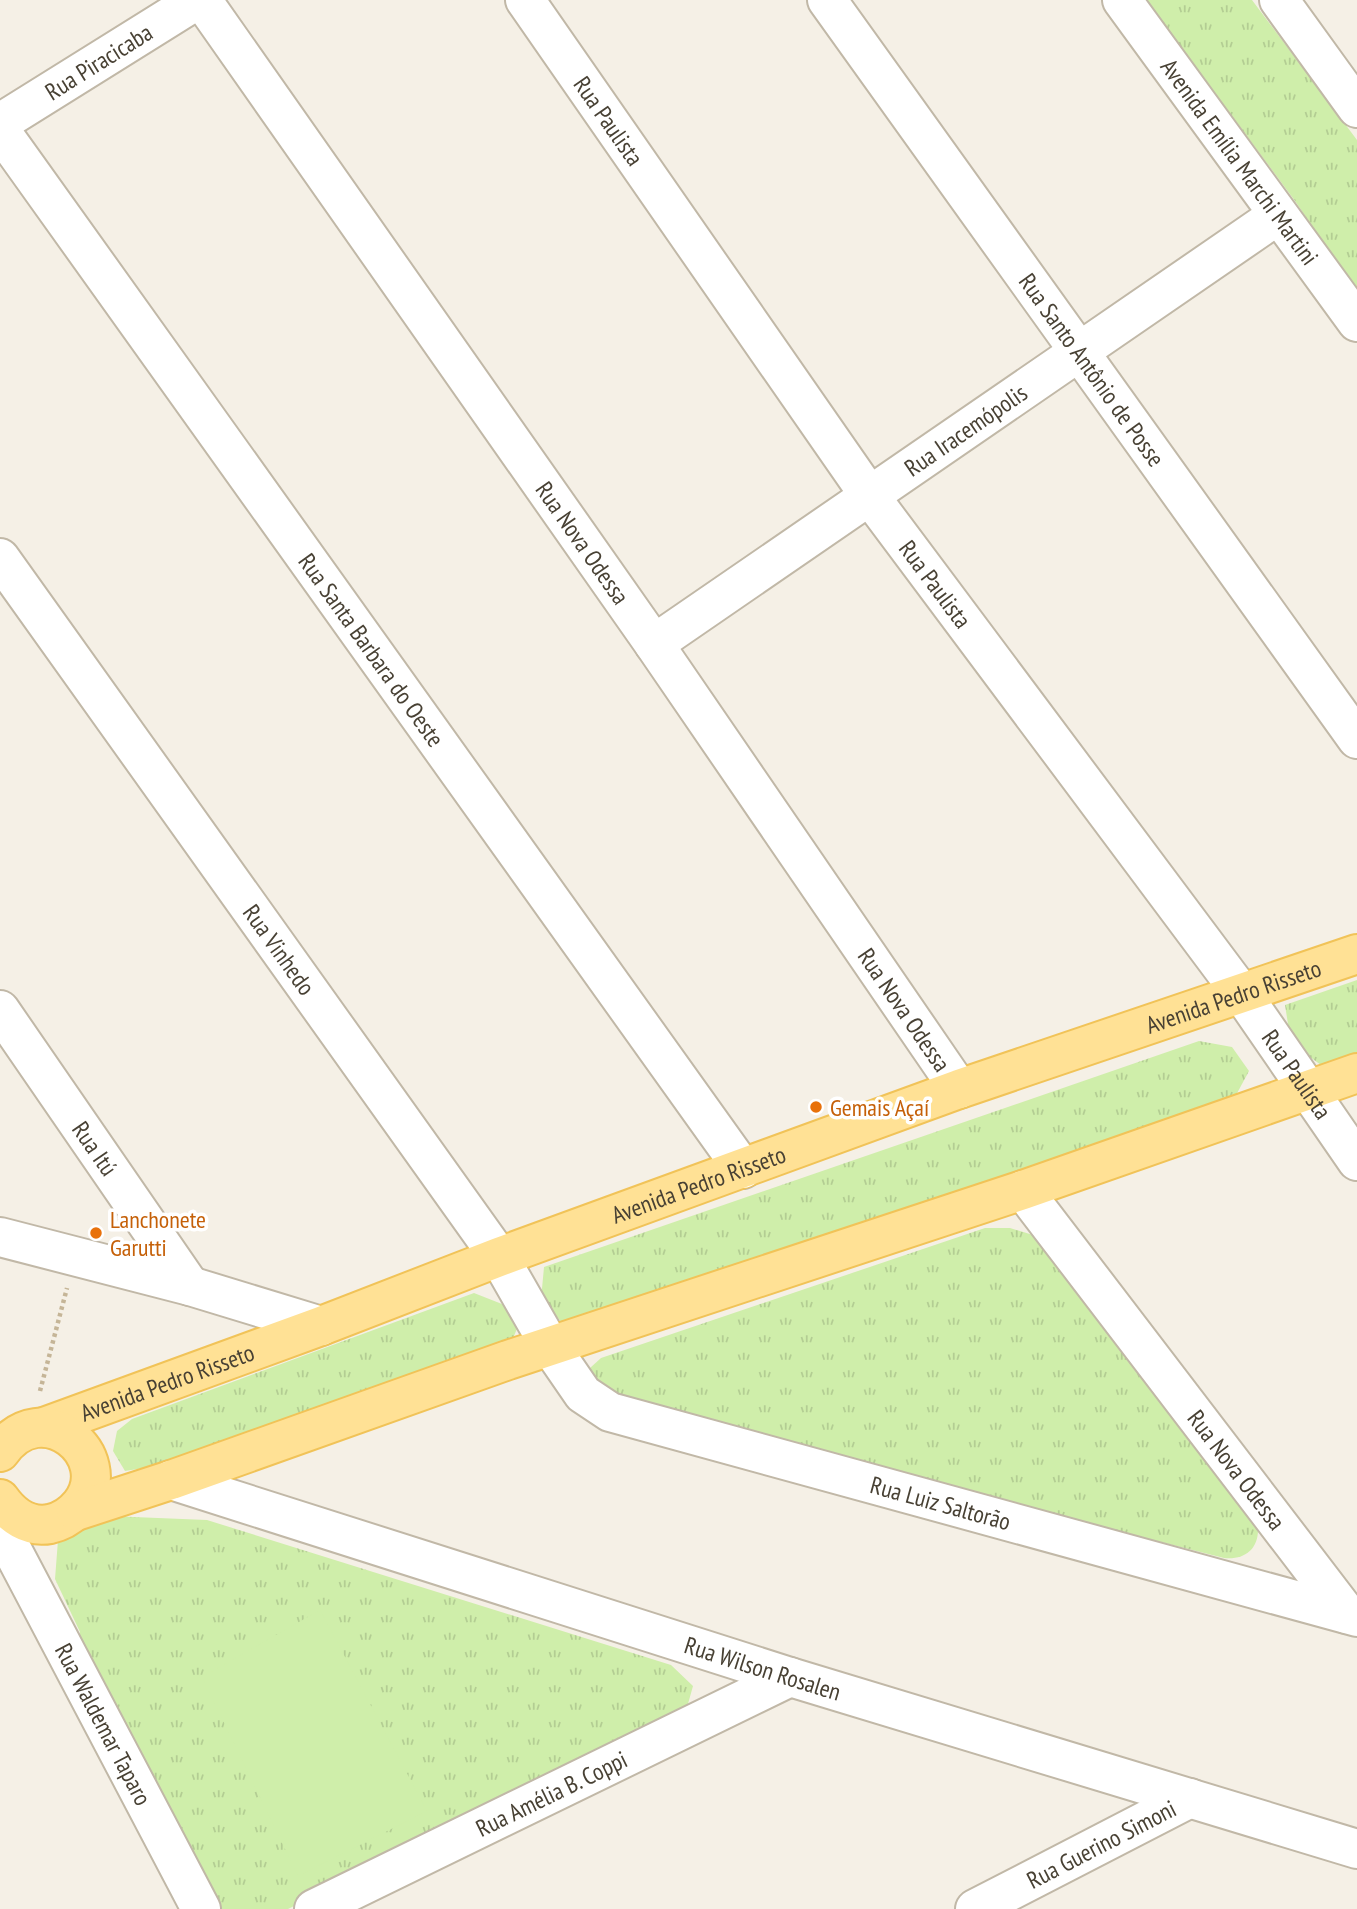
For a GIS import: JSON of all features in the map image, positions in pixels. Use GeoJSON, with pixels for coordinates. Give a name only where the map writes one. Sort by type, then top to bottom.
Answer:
{"type":"FeatureCollection","features":[{"type":"Feature","properties":{"kind":"main road","name":"Avenida Pedro Risseto"},"geometry":{"type":"LineString","coordinates":[[14,1440],[499,1257],[959,1089],[1357,954]]}},
{"type":"Feature","properties":{"kind":"main road"},"geometry":{"type":"LineString","coordinates":[[4,1541],[62,1517],[550,1346],[1023,1190],[1357,1073]]}},
{"type":"Feature","properties":{"kind":"main road"},"geometry":{"type":"LineString","coordinates":[[0,1499],[8,1510],[20,1519],[34,1524],[62,1517],[85,1500],[90,1486],[91,1472],[87,1459],[81,1447],[70,1437],[58,1430],[14,1440]]}},
{"type":"Feature","properties":{"kind":"street","name":"Rua Piracicaba"},"geometry":{"type":"LineString","coordinates":[[0,123],[199,0]]}},
{"type":"Feature","properties":{"kind":"street","name":"Rua Nova Odessa"},"geometry":{"type":"LineString","coordinates":[[199,0],[654,644],[959,1089]]}},
{"type":"Feature","properties":{"kind":"street","name":"Rua Paulista"},"geometry":{"type":"LineString","coordinates":[[525,0],[869,495],[1242,995],[1357,1161]]}},
{"type":"Feature","properties":{"kind":"street","name":"Rua Santo Antônio de Posse"},"geometry":{"type":"LineString","coordinates":[[827,0],[1357,739]]}},
{"type":"Feature","properties":{"kind":"street","name":"Avenida Emília Marchi Martini"},"geometry":{"type":"LineString","coordinates":[[1122,0],[1357,322]]}},
{"type":"Feature","properties":{"kind":"street"},"geometry":{"type":"LineString","coordinates":[[1279,0],[1357,108]]}},
{"type":"Feature","properties":{"kind":"street","name":"Rua Santa Barbara do Oeste"},"geometry":{"type":"LineString","coordinates":[[0,130],[743,1169]]}},
{"type":"Feature","properties":{"kind":"street","name":"Rua Iracemópolis"},"geometry":{"type":"LineString","coordinates":[[654,644],[1279,215]]}},
{"type":"Feature","properties":{"kind":"street","name":"Rua Vinhedo"},"geometry":{"type":"LineString","coordinates":[[0,558],[499,1257],[550,1346]]}},
{"type":"Feature","properties":{"kind":"street","name":"Rua Itú"},"geometry":{"type":"LineString","coordinates":[[0,1010],[190,1286]]}},
{"type":"Feature","properties":{"kind":"street","name":"Rua Nova Odessa"},"geometry":{"type":"LineString","coordinates":[[1023,1190],[1352,1616]]}},
{"type":"Feature","properties":{"kind":"street"},"geometry":{"type":"LineString","coordinates":[[0,1237],[190,1286],[321,1326]]}},
{"type":"Feature","properties":{"kind":"street","name":"Rua Luiz Saltorão"},"geometry":{"type":"LineString","coordinates":[[550,1346],[583,1394],[610,1412],[1352,1616]]}},
{"type":"Feature","properties":{"kind":"street","name":"Rua Wilson Rosalen"},"geometry":{"type":"LineString","coordinates":[[171,1480],[790,1677],[1357,1849]]}},
{"type":"Feature","properties":{"kind":"street","name":"Rua Waldemar Taparo"},"geometry":{"type":"LineString","coordinates":[[4,1541],[201,1909]]}},
{"type":"Feature","properties":{"kind":"street","name":"Rua Amélia B. Coppi"},"geometry":{"type":"LineString","coordinates":[[314,1909],[790,1677]]}},
{"type":"Feature","properties":{"kind":"street","name":"Rua Guerino Simoni"},"geometry":{"type":"LineString","coordinates":[[975,1909],[1190,1798]]}},
{"type":"Feature","properties":{"kind":"path"},"geometry":{"type":"LineString","coordinates":[[14,1440],[75,1256]]}},
{"type":"Feature","properties":{"kind":"green space"},"geometry":{"type":"Polygon","coordinates":[[[1146,0],[1252,0],[1357,140],[1357,292],[1295,201],[1146,0]]]}},
{"type":"Feature","properties":{"kind":"green space"},"geometry":{"type":"Polygon","coordinates":[[[1357,980],[1357,1057],[1325,1068],[1291,1043],[1285,1005],[1357,980]]]}},
{"type":"Feature","properties":{"kind":"green space"},"geometry":{"type":"Polygon","coordinates":[[[1199,1041],[1232,1047],[1249,1071],[1235,1097],[851,1232],[564,1325],[541,1299],[544,1267],[1199,1041]]]}},
{"type":"Feature","properties":{"kind":"green space"},"geometry":{"type":"Polygon","coordinates":[[[985,1228],[1010,1228],[1033,1235],[1258,1527],[1256,1541],[1249,1552],[1238,1557],[1224,1558],[600,1400],[587,1375],[590,1368],[601,1358],[985,1228]]]}},
{"type":"Feature","properties":{"kind":"green space"},"geometry":{"type":"Polygon","coordinates":[[[474,1293],[507,1306],[520,1321],[510,1346],[163,1465],[125,1471],[113,1451],[117,1431],[132,1419],[474,1293]]]}},
{"type":"Feature","properties":{"kind":"green space"},"geometry":{"type":"Polygon","coordinates":[[[109,1516],[207,1520],[671,1665],[693,1686],[686,1711],[288,1909],[215,1909],[78,1645],[80,1632],[55,1579],[58,1540],[109,1516]]]}},
{"type":"Feature","properties":{"kind":"green space"},"geometry":{"type":"Polygon","coordinates":[[[320,1610],[427,1811],[298,1876],[202,1677],[320,1610]]]}},
{"type":"Feature","properties":{"kind":"place","name":"Gemais Açaí"},"geometry":{"type":"Point","coordinates":[816,1107]}},
{"type":"Feature","properties":{"kind":"place","name":"Lanchonete Garutti"},"geometry":{"type":"Point","coordinates":[96,1233]}}]}
